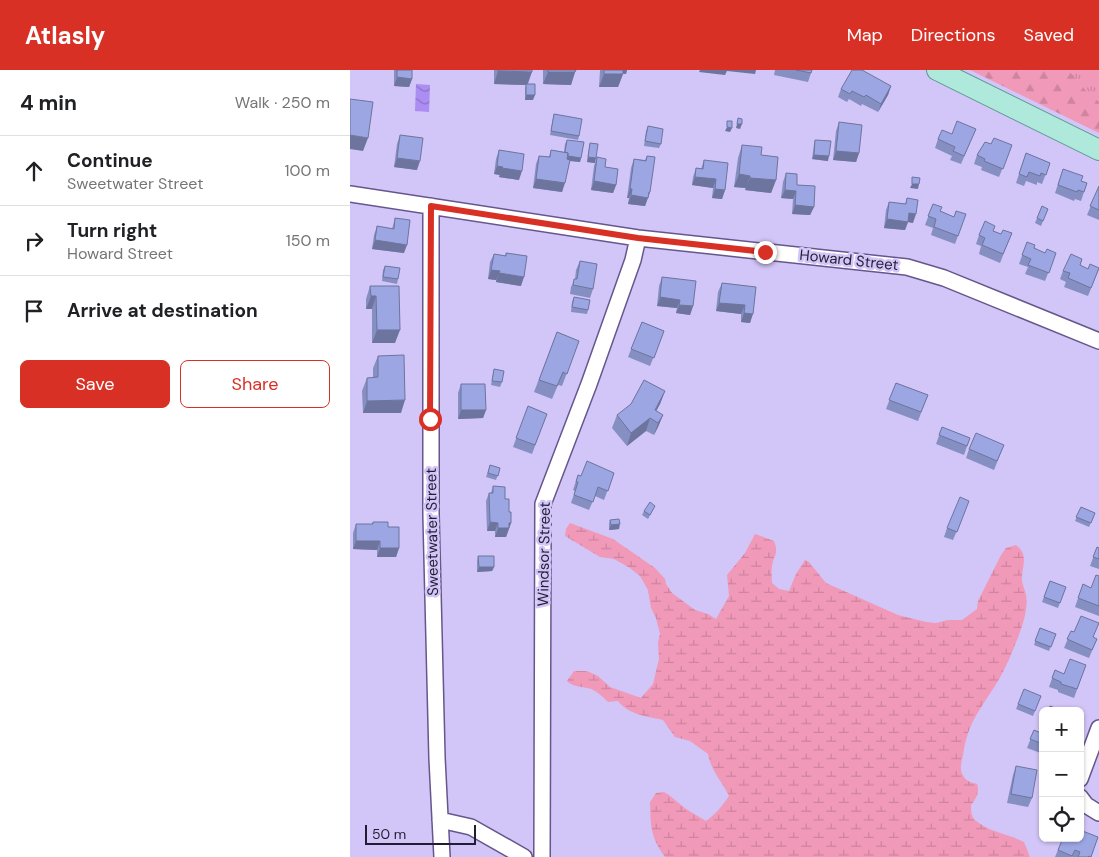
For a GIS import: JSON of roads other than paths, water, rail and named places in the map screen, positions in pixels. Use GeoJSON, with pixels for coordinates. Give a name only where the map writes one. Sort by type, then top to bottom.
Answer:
{"type":"FeatureCollection","features":[{"type":"Feature","properties":{"kind":"main road"},"geometry":{"type":"LineString","coordinates":[[938,70],[1099,150]]}},
{"type":"Feature","properties":{"kind":"street","name":"Howard Street"},"geometry":{"type":"LineString","coordinates":[[350,194],[638,238],[907,267],[944,278],[1099,340]]}},
{"type":"Feature","properties":{"kind":"street","name":"Sweetwater Street"},"geometry":{"type":"LineString","coordinates":[[431,206],[431,515],[437,758],[442,857]]}},
{"type":"Feature","properties":{"kind":"street","name":"Windsor Street"},"geometry":{"type":"LineString","coordinates":[[542,857],[542,504],[592,375],[634,258],[638,238]]}},
{"type":"Feature","properties":{"kind":"street"},"geometry":{"type":"LineString","coordinates":[[1084,768],[1099,728]]}},
{"type":"Feature","properties":{"kind":"street"},"geometry":{"type":"LineString","coordinates":[[1084,801],[1099,813]]}},
{"type":"Feature","properties":{"kind":"street"},"geometry":{"type":"LineString","coordinates":[[440,820],[471,827],[524,857]]}},
{"type":"Feature","properties":{"kind":"water"},"geometry":{"type":"Polygon","coordinates":[[[416,84],[430,85],[429,112],[415,111],[416,84]]]}}]}
